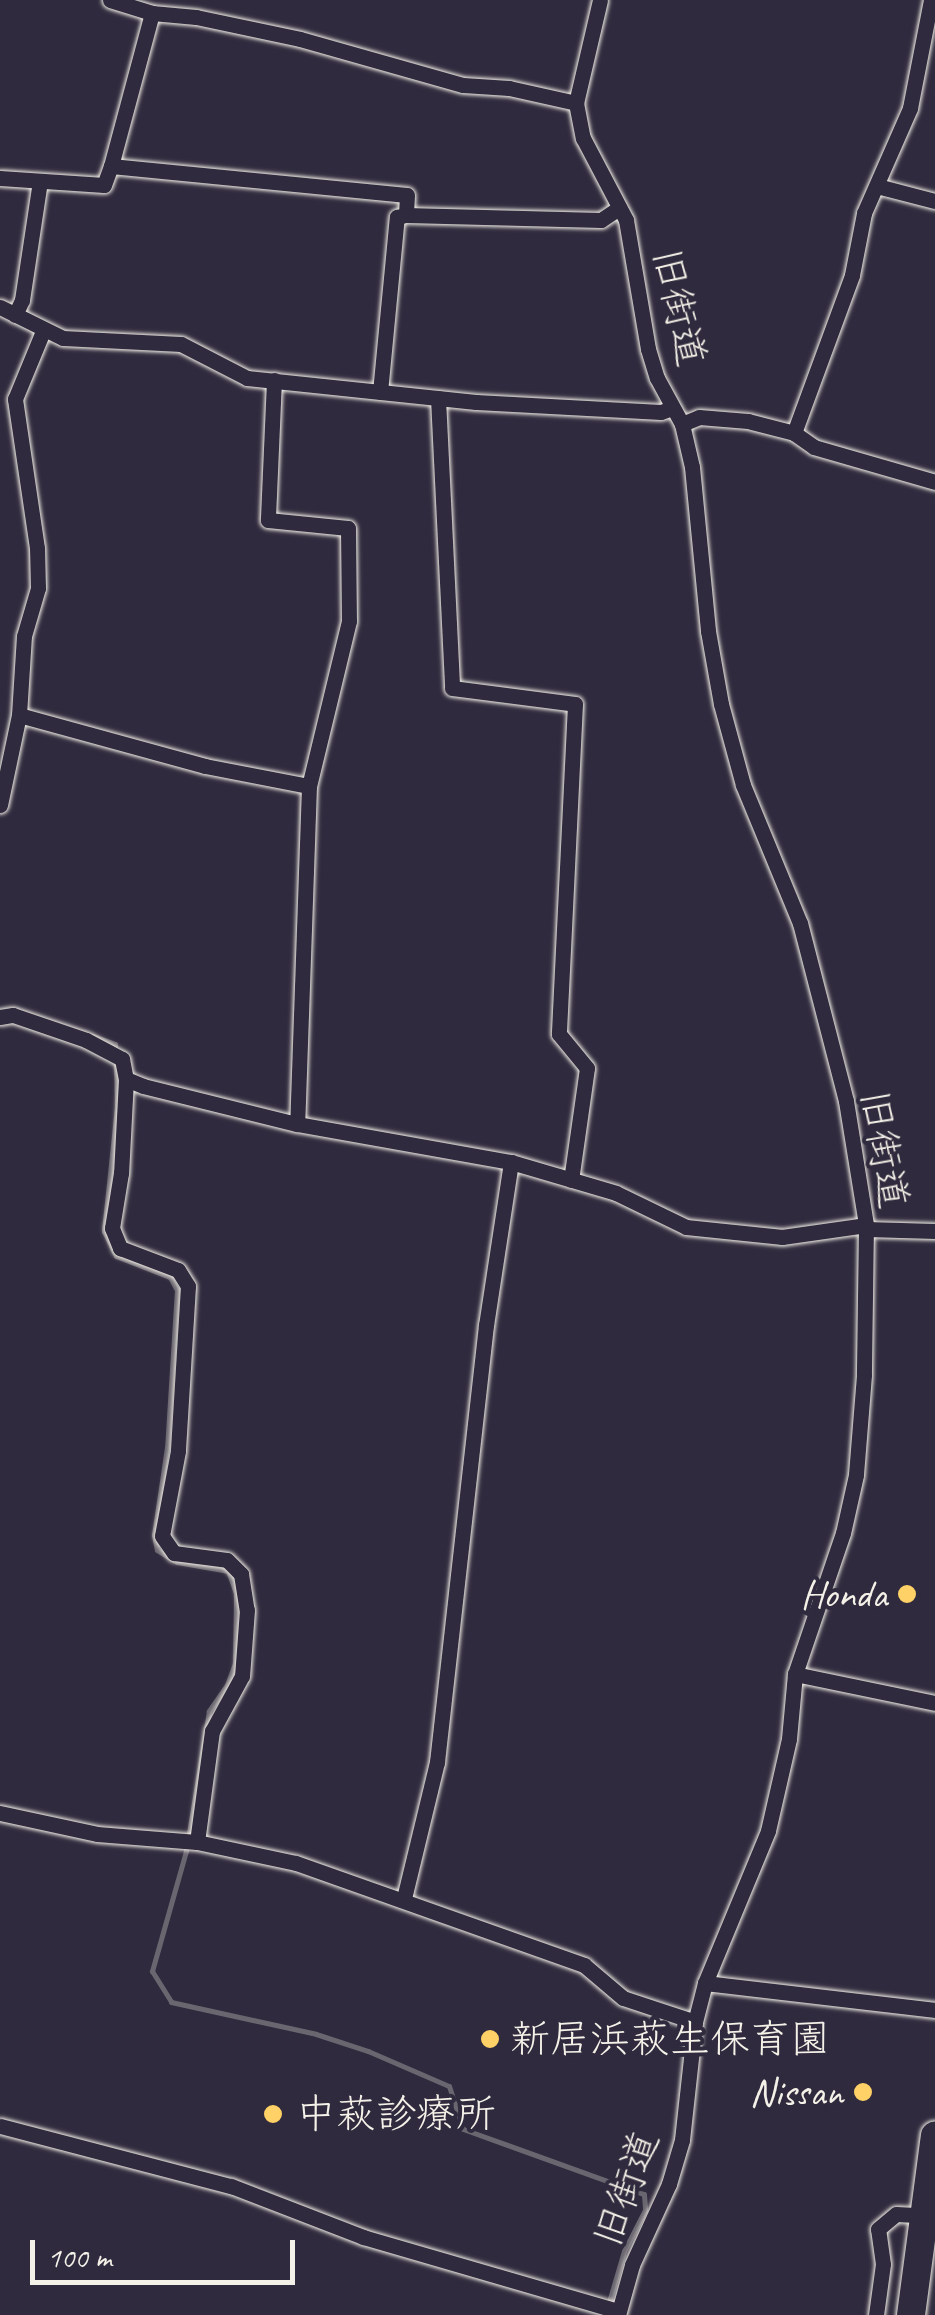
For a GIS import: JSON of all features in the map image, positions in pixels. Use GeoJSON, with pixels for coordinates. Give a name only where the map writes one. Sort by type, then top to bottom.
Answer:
{"type":"FeatureCollection","features":[{"type":"Feature","properties":{"kind":"highway"},"geometry":{"type":"LineString","coordinates":[[912,2315],[930,2215],[935,2136]]}},
{"type":"Feature","properties":{"kind":"street"},"geometry":{"type":"LineString","coordinates":[[110,0],[152,14],[196,17],[300,39],[463,85],[509,88],[576,104]]}},
{"type":"Feature","properties":{"kind":"street","name":"旧街道"},"geometry":{"type":"LineString","coordinates":[[600,0],[576,104],[582,138],[619,208],[641,290],[648,349],[682,424],[692,467],[708,631],[721,704],[744,785],[800,922],[846,1101],[866,1227],[864,1375],[856,1476],[843,1533],[795,1674],[789,1739],[768,1830],[706,1982],[696,2022],[682,2140],[612,2310]]}},
{"type":"Feature","properties":{"kind":"street"},"geometry":{"type":"LineString","coordinates":[[794,434],[852,276],[856,241],[910,108],[931,0]]}},
{"type":"Feature","properties":{"kind":"street"},"geometry":{"type":"LineString","coordinates":[[0,178],[104,185],[152,14]]}},
{"type":"Feature","properties":{"kind":"street"},"geometry":{"type":"LineString","coordinates":[[111,166],[407,195],[406,215]]}},
{"type":"Feature","properties":{"kind":"street"},"geometry":{"type":"LineString","coordinates":[[40,181],[22,300],[7,311],[43,330],[81,340],[180,344],[247,378],[438,398],[661,412],[672,408]]}},
{"type":"Feature","properties":{"kind":"street"},"geometry":{"type":"LineString","coordinates":[[877,186],[935,201]]}},
{"type":"Feature","properties":{"kind":"street"},"geometry":{"type":"LineString","coordinates":[[380,392],[397,217],[601,220],[619,208]]}},
{"type":"Feature","properties":{"kind":"street"},"geometry":{"type":"LineString","coordinates":[[0,805],[19,715],[24,636],[38,588],[37,548],[15,399],[43,330]]}},
{"type":"Feature","properties":{"kind":"street"},"geometry":{"type":"LineString","coordinates":[[274,380],[268,520],[348,528],[349,621],[309,786],[297,1124]]}},
{"type":"Feature","properties":{"kind":"street"},"geometry":{"type":"LineString","coordinates":[[438,398],[452,688],[575,704],[559,1034],[588,1068],[571,1180]]}},
{"type":"Feature","properties":{"kind":"street"},"geometry":{"type":"LineString","coordinates":[[682,424],[699,417],[748,421],[794,434],[814,447],[935,482]]}},
{"type":"Feature","properties":{"kind":"street"},"geometry":{"type":"LineString","coordinates":[[19,715],[205,766],[309,786]]}},
{"type":"Feature","properties":{"kind":"street"},"geometry":{"type":"LineString","coordinates":[[0,1017],[13,1014],[122,1059],[126,1079],[121,1173],[112,1228],[120,1248],[178,1270],[188,1286],[178,1450],[162,1536],[174,1553],[227,1560],[241,1574],[247,1610],[242,1676],[212,1731],[196,1842]]}},
{"type":"Feature","properties":{"kind":"street"},"geometry":{"type":"LineString","coordinates":[[126,1079],[297,1124],[511,1162],[616,1193],[686,1228],[782,1237],[866,1227],[935,1232]]}},
{"type":"Feature","properties":{"kind":"street"},"geometry":{"type":"LineString","coordinates":[[404,1898],[437,1762],[486,1325],[511,1162]]}},
{"type":"Feature","properties":{"kind":"street"},"geometry":{"type":"LineString","coordinates":[[795,1674],[935,1703]]}},
{"type":"Feature","properties":{"kind":"street"},"geometry":{"type":"LineString","coordinates":[[0,1813],[97,1834],[196,1842],[296,1863],[404,1898],[584,1965],[623,1998],[696,2022]]}},
{"type":"Feature","properties":{"kind":"street"},"geometry":{"type":"LineString","coordinates":[[706,1982],[935,2010]]}},
{"type":"Feature","properties":{"kind":"street"},"geometry":{"type":"LineString","coordinates":[[0,2126],[231,2186],[363,2237],[612,2310]]}},
{"type":"Feature","properties":{"kind":"street"},"geometry":{"type":"LineString","coordinates":[[876,2315],[883,2264],[878,2229],[896,2214],[930,2215]]}},
{"type":"Feature","properties":{"kind":"waterway"},"geometry":{"type":"LineString","coordinates":[[93,1036],[115,1044],[115,1049]]}},
{"type":"Feature","properties":{"kind":"waterway"},"geometry":{"type":"LineString","coordinates":[[116,1060],[117,1107],[104,1231],[116,1256],[170,1277],[177,1290],[167,1447],[154,1535],[157,1550],[177,1562],[228,1571],[236,1593],[235,1663],[227,1685],[209,1711],[186,1851],[152,1971],[171,2002],[316,2034],[368,2051],[449,2086],[463,2129],[644,2194],[645,2210],[624,2251],[608,2305]]}},
{"type":"Feature","properties":{"kind":"place","name":"Honda"},"geometry":{"type":"Point","coordinates":[907,1594]}},
{"type":"Feature","properties":{"kind":"place","name":"新居浜萩生保育園"},"geometry":{"type":"Point","coordinates":[490,2039]}},
{"type":"Feature","properties":{"kind":"place","name":"Nissan"},"geometry":{"type":"Point","coordinates":[863,2092]}},
{"type":"Feature","properties":{"kind":"place","name":"中萩診療所"},"geometry":{"type":"Point","coordinates":[273,2114]}}]}
